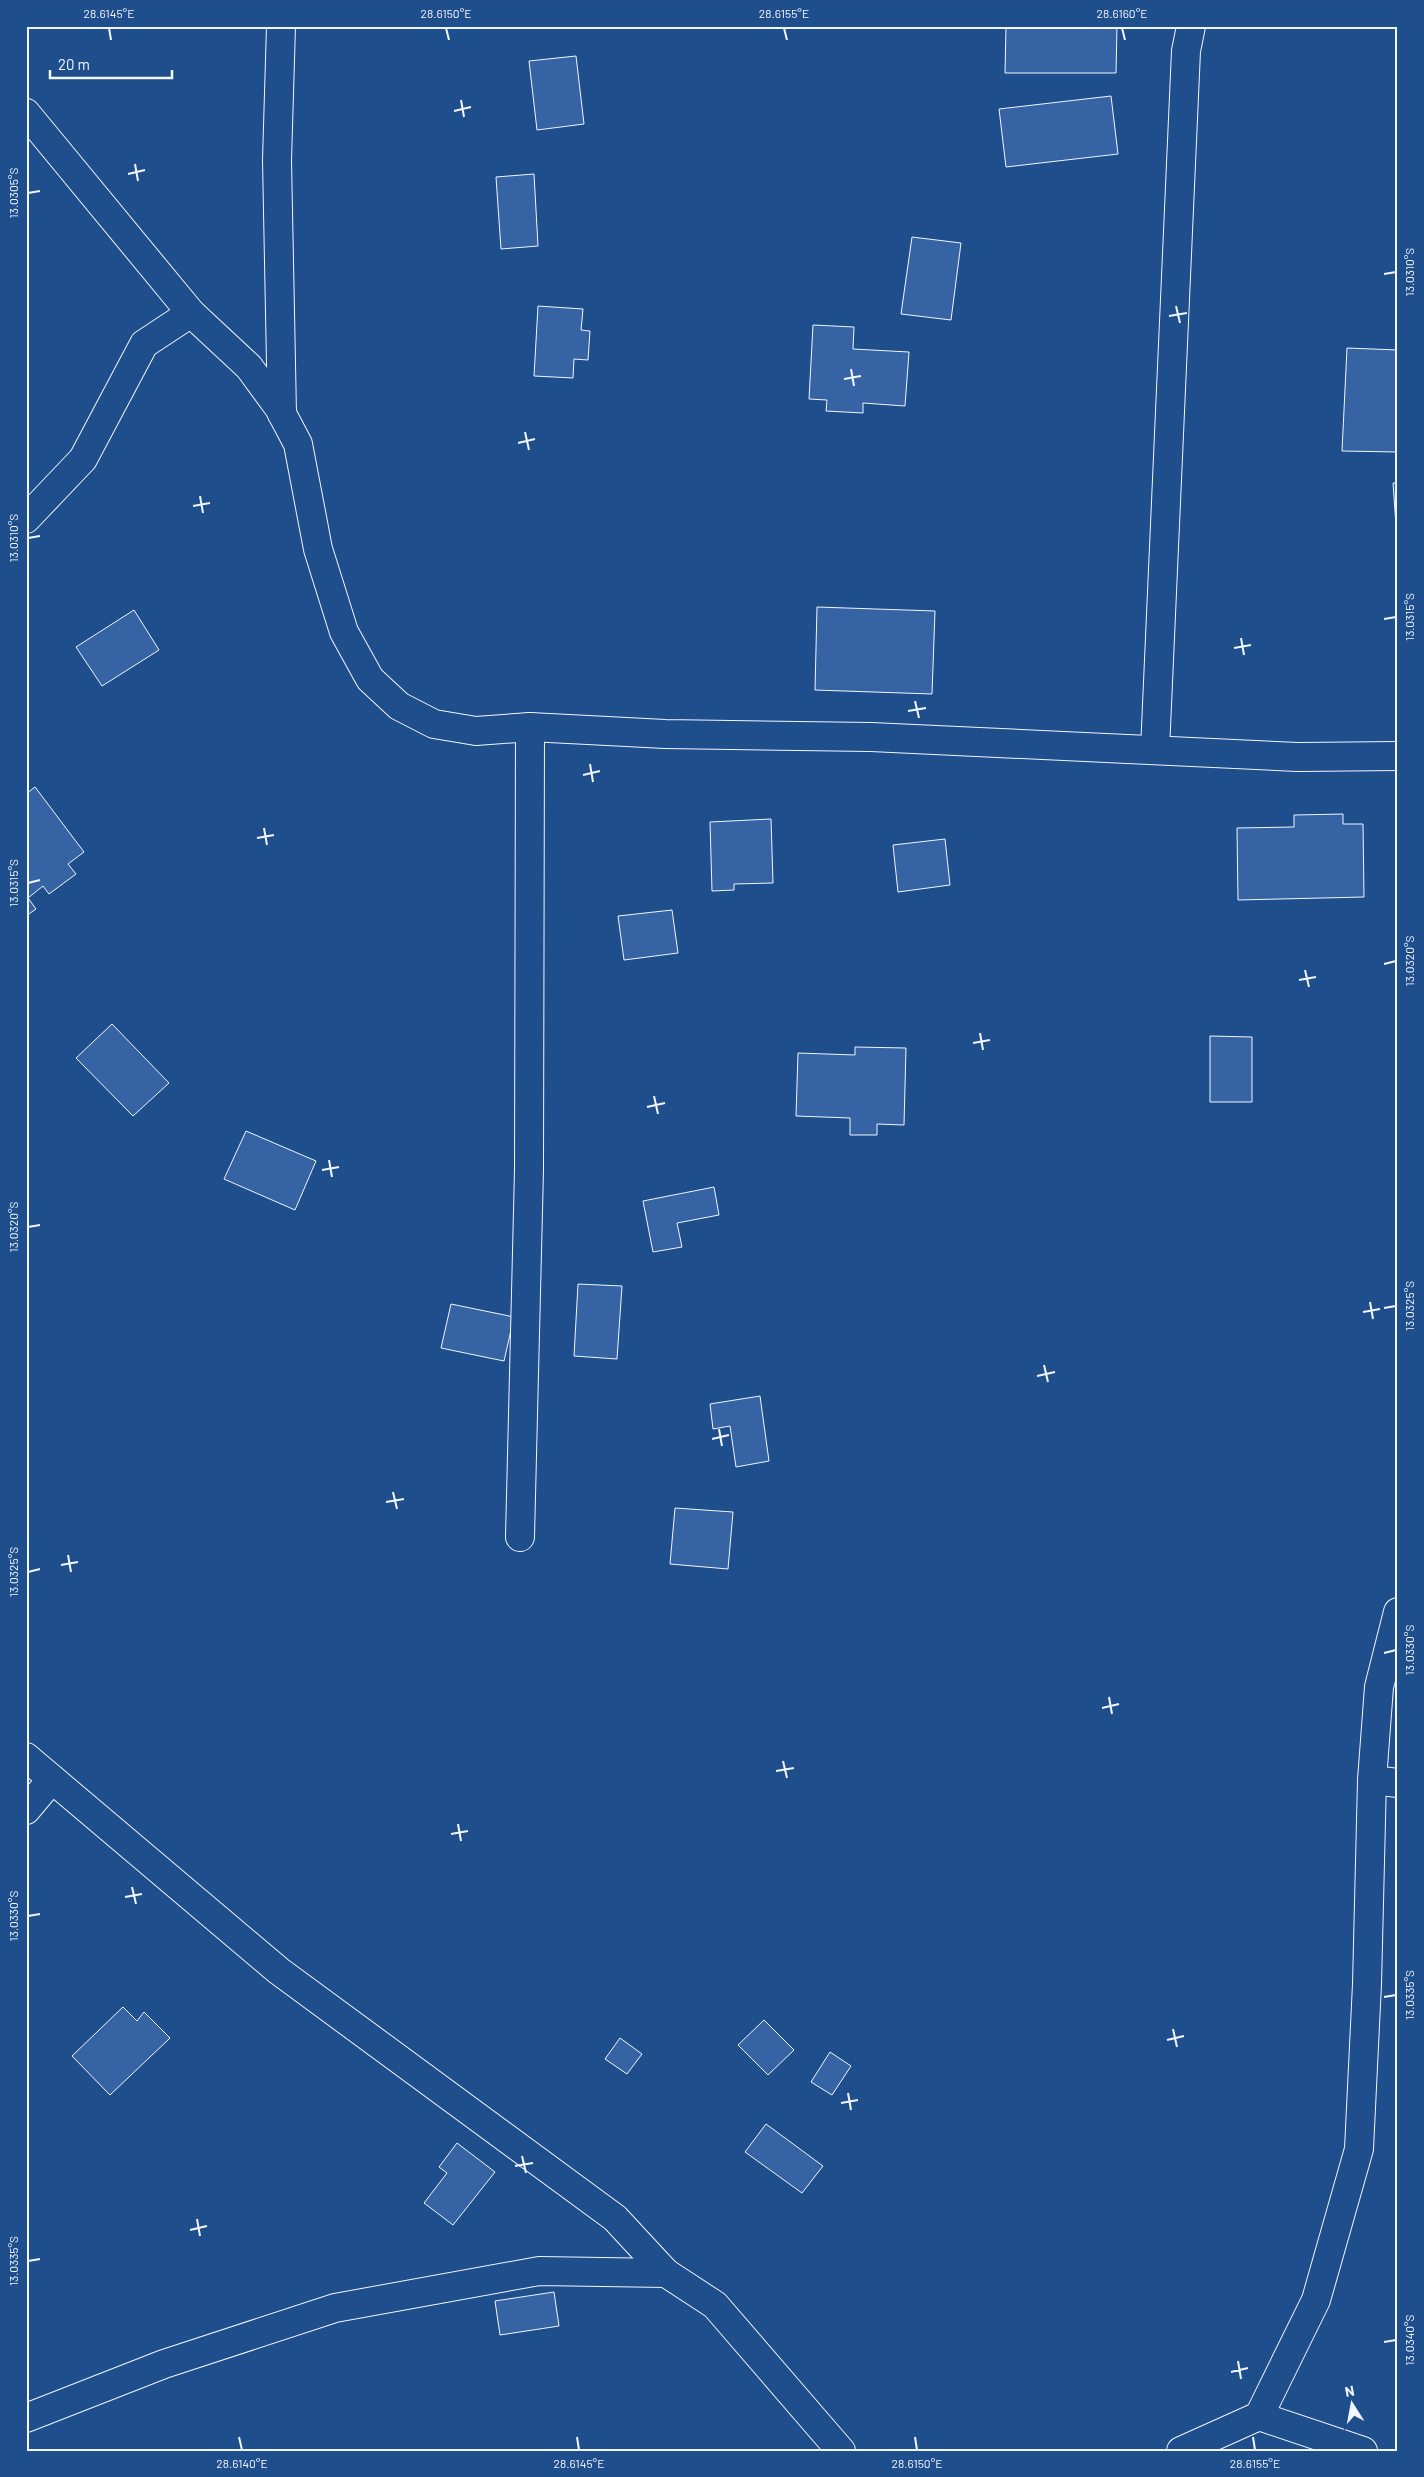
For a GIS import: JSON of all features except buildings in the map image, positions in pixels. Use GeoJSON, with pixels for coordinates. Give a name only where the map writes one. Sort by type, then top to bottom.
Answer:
{"type":"FeatureCollection","features":[{"type":"Feature","properties":{"kind":"street"},"geometry":{"type":"LineString","coordinates":[[281,26],[277,160],[282,414]]}},
{"type":"Feature","properties":{"kind":"street"},"geometry":{"type":"LineString","coordinates":[[1155,750],[1186,51],[1191,26]]}},
{"type":"Feature","properties":{"kind":"street"},"geometry":{"type":"LineString","coordinates":[[26,113],[191,312],[249,368],[282,414],[298,444],[318,549],[344,632],[370,679],[399,706],[434,724],[476,731],[530,727],[665,734],[871,737],[1298,757],[1398,756]]}},
{"type":"Feature","properties":{"kind":"street"},"geometry":{"type":"LineString","coordinates":[[26,519],[83,459],[144,344],[191,312]]}},
{"type":"Feature","properties":{"kind":"street"},"geometry":{"type":"LineString","coordinates":[[520,1537],[529,1170],[530,727]]}},
{"type":"Feature","properties":{"kind":"street"},"geometry":{"type":"LineString","coordinates":[[1181,2451],[1259,2416],[1316,2300],[1359,2149],[1367,1984],[1385,1781],[1379,1688],[1398,1612]]}},
{"type":"Feature","properties":{"kind":"street"},"geometry":{"type":"LineString","coordinates":[[26,1757],[279,1971],[616,2218],[666,2273],[715,2305],[841,2451]]}},
{"type":"Feature","properties":{"kind":"street"},"geometry":{"type":"LineString","coordinates":[[26,1810],[52,1779]]}},
{"type":"Feature","properties":{"kind":"street"},"geometry":{"type":"LineString","coordinates":[[26,2418],[164,2364],[335,2308],[538,2271],[666,2273]]}},
{"type":"Feature","properties":{"kind":"street"},"geometry":{"type":"LineString","coordinates":[[1259,2416],[1362,2451]]}}]}
